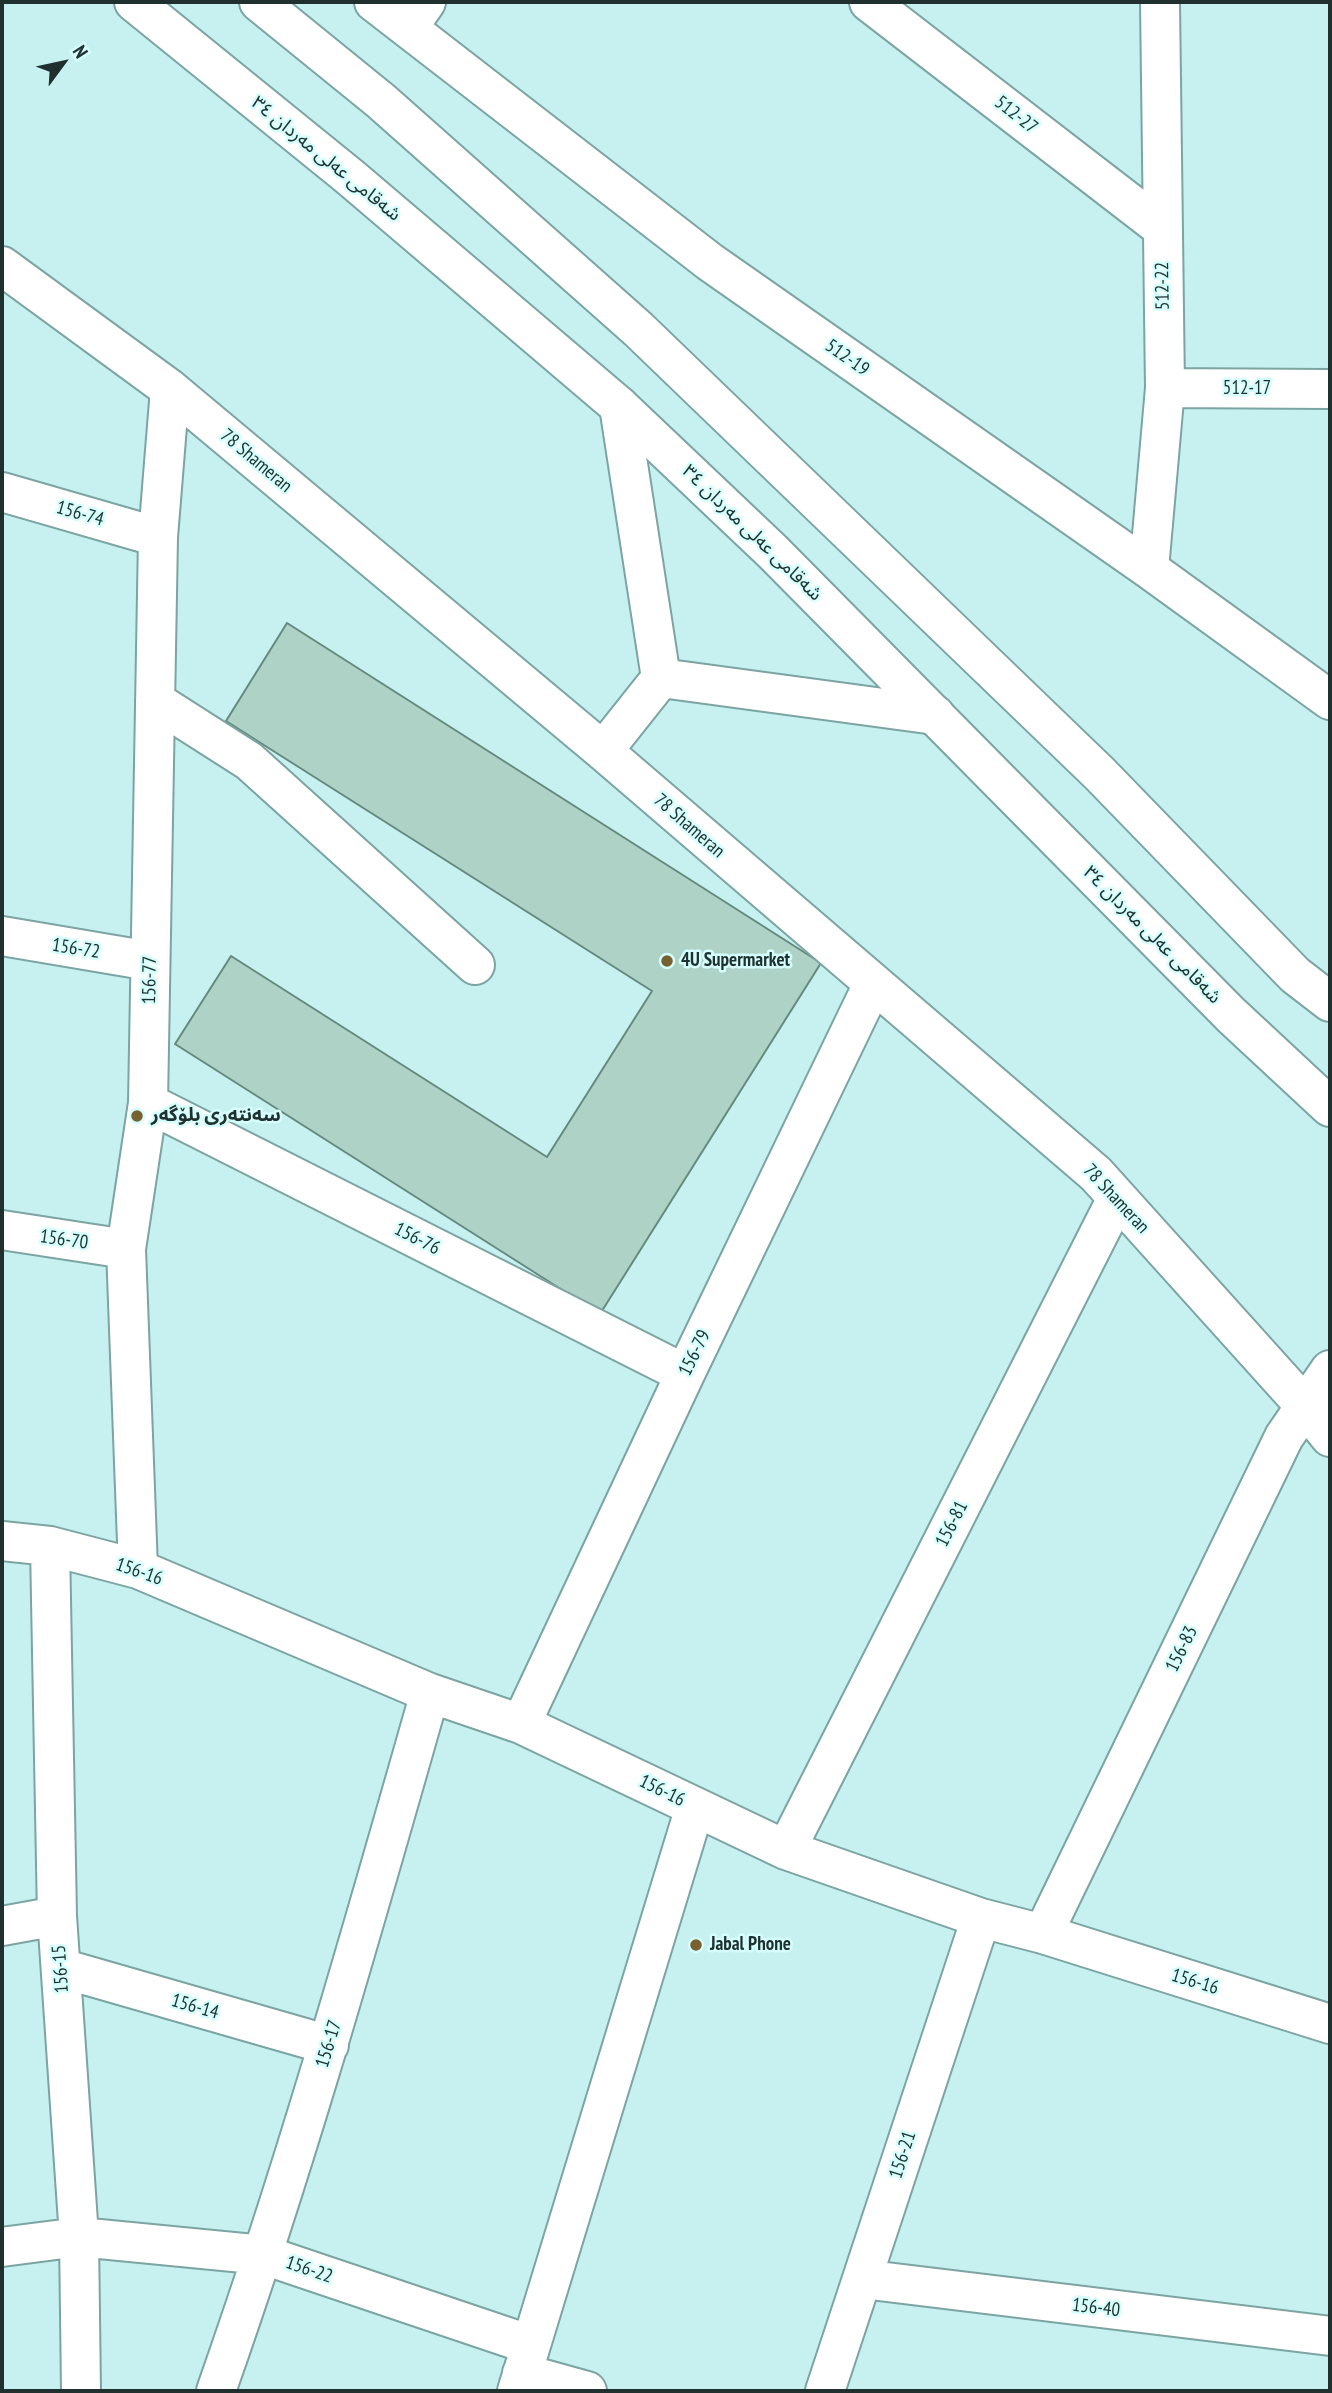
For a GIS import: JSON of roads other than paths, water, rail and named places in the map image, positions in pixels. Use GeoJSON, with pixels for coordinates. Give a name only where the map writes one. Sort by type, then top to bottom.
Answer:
{"type":"FeatureCollection","features":[{"type":"Feature","properties":{"kind":"street","name":"شەقامی عەلی مەردان ٣٤"},"geometry":{"type":"LineString","coordinates":[[134,2],[350,177],[619,405],[764,543],[1231,1015],[1330,1107]]}},
{"type":"Feature","properties":{"kind":"street"},"geometry":{"type":"LineString","coordinates":[[258,2],[381,101],[638,329],[1100,774],[1295,975],[1330,1002]]}},
{"type":"Feature","properties":{"kind":"street","name":"512-19"},"geometry":{"type":"LineString","coordinates":[[374,2],[417,15],[710,261],[1149,569],[1330,700]]}},
{"type":"Feature","properties":{"kind":"street","name":"512-27"},"geometry":{"type":"LineString","coordinates":[[869,2],[1162,228]]}},
{"type":"Feature","properties":{"kind":"street","name":"512-22"},"geometry":{"type":"LineString","coordinates":[[1149,569],[1165,388],[1160,2]]}},
{"type":"Feature","properties":{"kind":"street","name":"78 Shameran"},"geometry":{"type":"LineString","coordinates":[[2,266],[170,389],[603,751],[1096,1174],[1330,1437]]}},
{"type":"Feature","properties":{"kind":"street","name":"512-17"},"geometry":{"type":"LineString","coordinates":[[1165,388],[1330,389]]}},
{"type":"Feature","properties":{"kind":"street","name":"156-77"},"geometry":{"type":"LineString","coordinates":[[138,1570],[126,1249],[148,1103],[158,537],[170,389]]}},
{"type":"Feature","properties":{"kind":"street"},"geometry":{"type":"LineString","coordinates":[[603,751],[661,678],[619,405]]}},
{"type":"Feature","properties":{"kind":"street","name":"156-74"},"geometry":{"type":"LineString","coordinates":[[2,492],[158,537]]}},
{"type":"Feature","properties":{"kind":"street"},"geometry":{"type":"LineString","coordinates":[[661,678],[935,715]]}},
{"type":"Feature","properties":{"kind":"street"},"geometry":{"type":"LineString","coordinates":[[155,701],[250,761],[475,965]]}},
{"type":"Feature","properties":{"kind":"street","name":"156-72"},"geometry":{"type":"LineString","coordinates":[[2,936],[150,961]]}},
{"type":"Feature","properties":{"kind":"street","name":"156-79"},"geometry":{"type":"LineString","coordinates":[[521,1724],[685,1374],[873,984]]}},
{"type":"Feature","properties":{"kind":"street","name":"156-76"},"geometry":{"type":"LineString","coordinates":[[148,1103],[685,1374]]}},
{"type":"Feature","properties":{"kind":"street","name":"156-81"},"geometry":{"type":"LineString","coordinates":[[786,1850],[1117,1198]]}},
{"type":"Feature","properties":{"kind":"street","name":"156-70"},"geometry":{"type":"LineString","coordinates":[[2,1230],[126,1249]]}},
{"type":"Feature","properties":{"kind":"street","name":"156-83"},"geometry":{"type":"LineString","coordinates":[[1043,1934],[1284,1437],[1330,1370]]}},
{"type":"Feature","properties":{"kind":"street","name":"156-16"},"geometry":{"type":"LineString","coordinates":[[2,1541],[50,1546],[138,1570],[430,1693],[521,1724],[786,1850],[981,1918],[1043,1934],[1330,2024]]}},
{"type":"Feature","properties":{"kind":"street","name":"156-15"},"geometry":{"type":"LineString","coordinates":[[50,1546],[57,1916],[79,2236],[81,2391]]}},
{"type":"Feature","properties":{"kind":"street","name":"156-17"},"geometry":{"type":"LineString","coordinates":[[216,2391],[264,2255],[329,2045],[430,1693]]}},
{"type":"Feature","properties":{"kind":"street"},"geometry":{"type":"LineString","coordinates":[[523,2370],[695,1807]]}},
{"type":"Feature","properties":{"kind":"street"},"geometry":{"type":"LineString","coordinates":[[2,1926],[57,1916]]}},
{"type":"Feature","properties":{"kind":"street","name":"156-21"},"geometry":{"type":"LineString","coordinates":[[825,2391],[981,1918]]}},
{"type":"Feature","properties":{"kind":"street","name":"156-14"},"geometry":{"type":"LineString","coordinates":[[61,1968],[329,2045]]}},
{"type":"Feature","properties":{"kind":"street","name":"156-22"},"geometry":{"type":"LineString","coordinates":[[2,2246],[79,2236],[264,2255],[523,2370],[587,2391]]}},
{"type":"Feature","properties":{"kind":"street","name":"156-40"},"geometry":{"type":"LineString","coordinates":[[862,2279],[1330,2336]]}},
{"type":"Feature","properties":{"kind":"place","name":"4U Supermarket"},"geometry":{"type":"Point","coordinates":[667,961]}},
{"type":"Feature","properties":{"kind":"place","name":"سەنتەری بلۆگەر"},"geometry":{"type":"Point","coordinates":[137,1116]}},
{"type":"Feature","properties":{"kind":"place","name":"Jabal Phone"},"geometry":{"type":"Point","coordinates":[696,1945]}}]}
